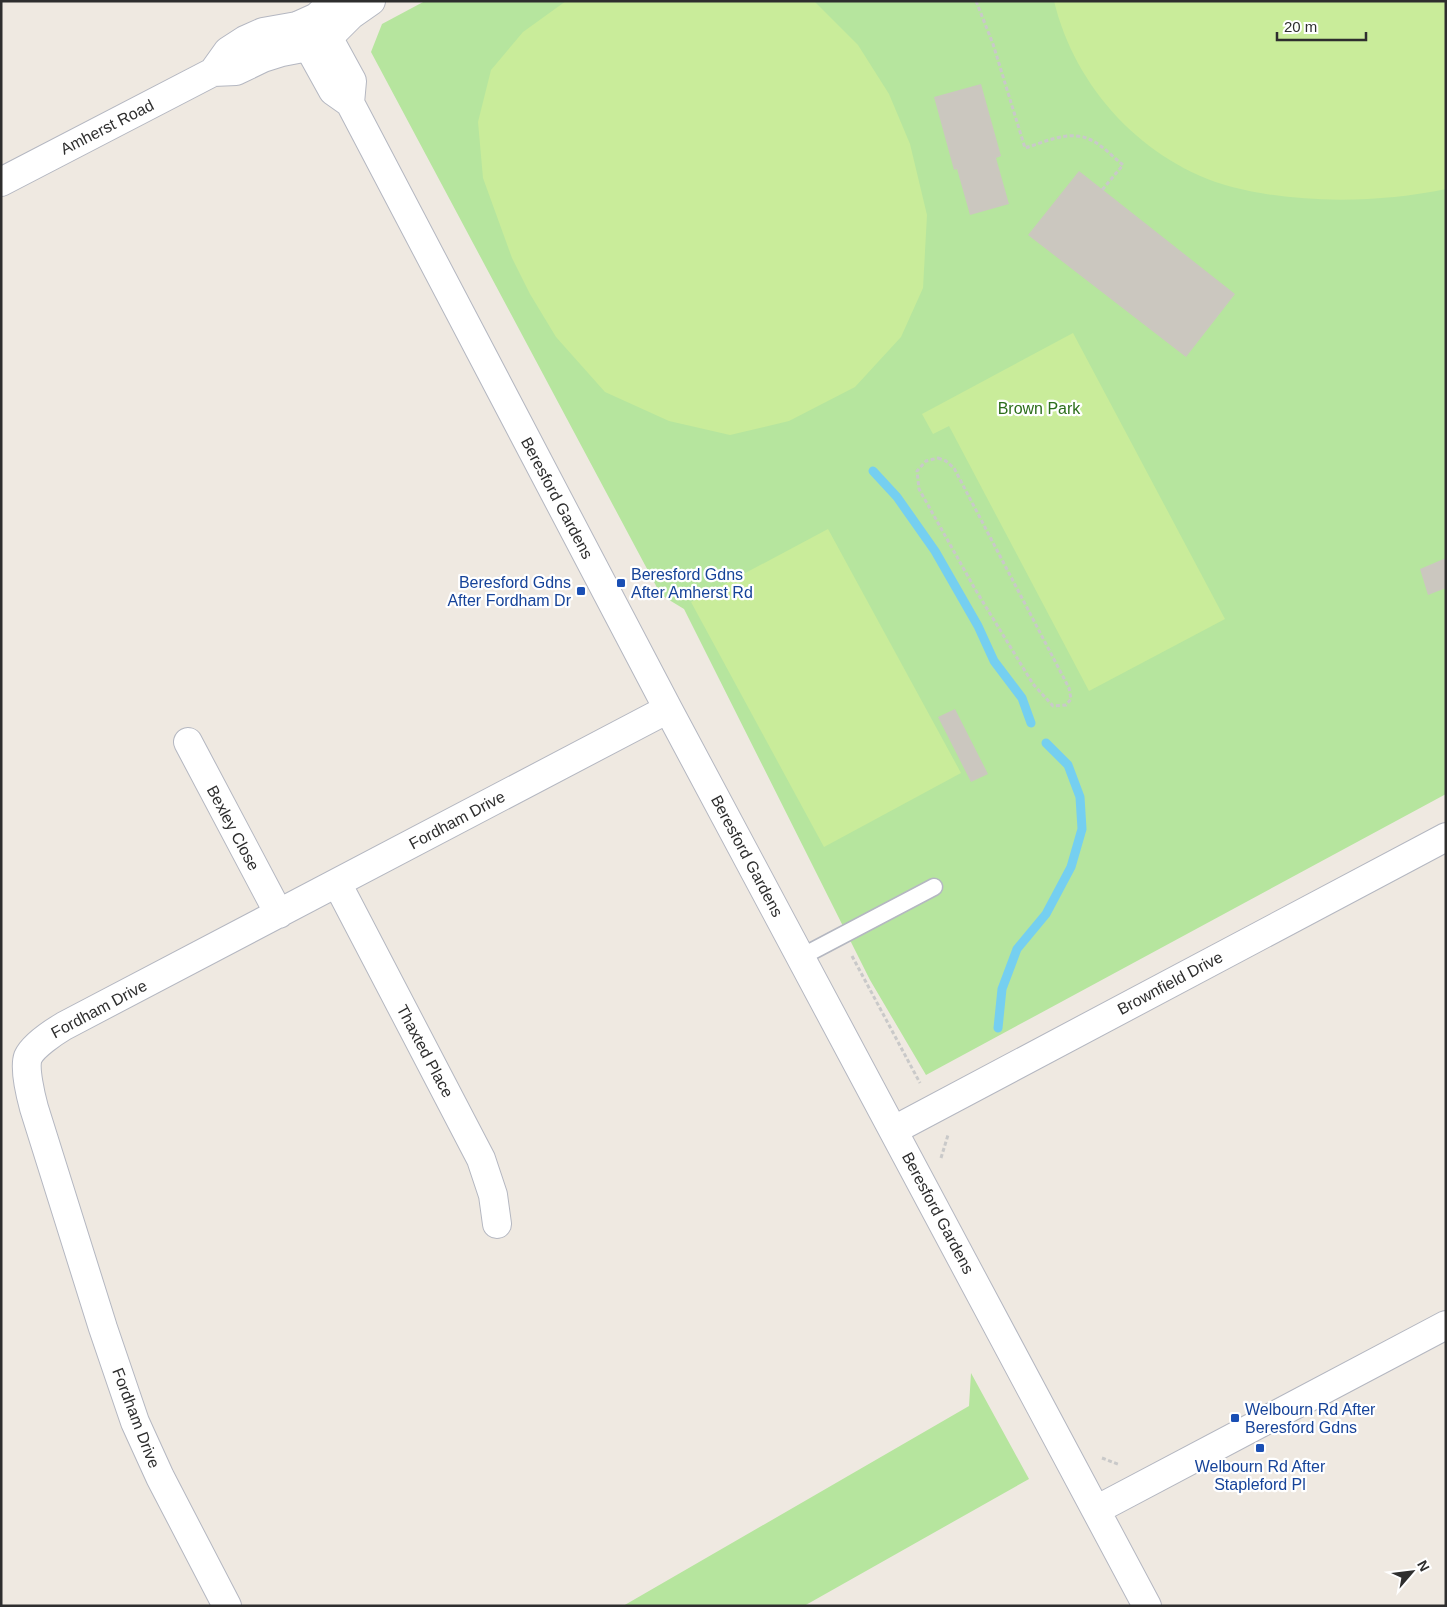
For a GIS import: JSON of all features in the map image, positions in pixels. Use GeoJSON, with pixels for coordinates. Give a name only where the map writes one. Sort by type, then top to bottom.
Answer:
{"type":"FeatureCollection","features":[{"type":"Feature","properties":{"kind":"street"},"geometry":{"type":"LineString","coordinates":[[317,26],[351,15],[371,1]]}},
{"type":"Feature","properties":{"kind":"street","name":"Amherst Road"},"geometry":{"type":"LineString","coordinates":[[1,182],[213,72],[236,71],[262,58],[282,52],[317,26]]}},
{"type":"Feature","properties":{"kind":"street","name":"Beresford Gardens"},"geometry":{"type":"LineString","coordinates":[[317,26],[352,81],[350,103],[668,709],[1147,1606]]}},
{"type":"Feature","properties":{"kind":"street","name":"Fordham Drive"},"geometry":{"type":"LineString","coordinates":[[227,1606],[160,1477],[135,1422],[102,1328],[34,1108],[28,1082],[28,1057],[45,1038],[64,1026],[668,709]]}},
{"type":"Feature","properties":{"kind":"street","name":"Bexley Close"},"geometry":{"type":"LineString","coordinates":[[188,742],[279,914]]}},
{"type":"Feature","properties":{"kind":"street","name":"Brownfield Drive"},"geometry":{"type":"LineString","coordinates":[[894,1130],[1446,836]]}},
{"type":"Feature","properties":{"kind":"street","name":"Thaxted Place"},"geometry":{"type":"LineString","coordinates":[[337,884],[481,1158],[493,1195],[498,1224]]}},
{"type":"Feature","properties":{"kind":"street"},"geometry":{"type":"LineString","coordinates":[[1096,1510],[1446,1325]]}},
{"type":"Feature","properties":{"kind":"lane"},"geometry":{"type":"LineString","coordinates":[[801,957],[934,887]]}},
{"type":"Feature","properties":{"kind":"path"},"geometry":{"type":"LineString","coordinates":[[976,1],[993,44],[1025,148],[1064,136],[1078,136],[1089,139],[1123,165],[1102,190]]}},
{"type":"Feature","properties":{"kind":"path"},"geometry":{"type":"LineString","coordinates":[[938,458],[946,461],[954,468],[1069,688],[1071,699],[1066,705],[1053,706],[1033,684],[975,589],[919,489],[917,471],[926,461],[938,458]]}},
{"type":"Feature","properties":{"kind":"path"},"geometry":{"type":"LineString","coordinates":[[841,936],[948,1135],[941,1154],[941,1160]]}},
{"type":"Feature","properties":{"kind":"path"},"geometry":{"type":"LineString","coordinates":[[1096,1455],[1109,1462],[1120,1465],[1126,1464]]}},
{"type":"Feature","properties":{"kind":"green space","name":"Brown Park"},"geometry":{"type":"Polygon","coordinates":[[[425,1],[1446,1],[1446,794],[926,1075],[870,980],[684,609],[661,595],[371,52],[382,24],[425,1]]]}},
{"type":"Feature","properties":{"kind":"green space"},"geometry":{"type":"Polygon","coordinates":[[[566,1],[814,1],[858,45],[889,94],[910,144],[927,215],[923,288],[901,337],[855,387],[789,421],[730,435],[669,421],[605,392],[556,337],[530,294],[512,258],[483,178],[478,122],[491,70],[523,32],[566,1]]]}},
{"type":"Feature","properties":{"kind":"green space"},"geometry":{"type":"Polygon","coordinates":[[[1054,1],[1446,1],[1446,189],[1394,197],[1339,200],[1311,199],[1257,193],[1200,176],[1170,160],[1143,141],[1118,118],[1096,92],[1078,63],[1064,33],[1054,1]]]}},
{"type":"Feature","properties":{"kind":"green space"},"geometry":{"type":"Polygon","coordinates":[[[1073,333],[1225,619],[1089,691],[949,426],[933,434],[922,414],[1073,333]]]}},
{"type":"Feature","properties":{"kind":"green space"},"geometry":{"type":"Polygon","coordinates":[[[828,529],[961,773],[824,847],[691,602],[828,529]]]}},
{"type":"Feature","properties":{"kind":"green space"},"geometry":{"type":"Polygon","coordinates":[[[971,1373],[1029,1479],[804,1606],[623,1606],[969,1406],[971,1373]]]}},
{"type":"Feature","properties":{"kind":"building"},"geometry":{"type":"Polygon","coordinates":[[[981,84],[1001,156],[996,158],[1009,204],[970,215],[957,169],[954,170],[934,97],[981,84]]]}},
{"type":"Feature","properties":{"kind":"building"},"geometry":{"type":"Polygon","coordinates":[[[1079,171],[1235,294],[1186,357],[1028,235],[1079,171]]]}},
{"type":"Feature","properties":{"kind":"building"},"geometry":{"type":"Polygon","coordinates":[[[1446,558],[1446,588],[1428,595],[1420,569],[1446,558]]]}},
{"type":"Feature","properties":{"kind":"building"},"geometry":{"type":"Polygon","coordinates":[[[955,709],[988,774],[971,782],[938,717],[955,709]]]}},
{"type":"Feature","properties":{"kind":"waterway"},"geometry":{"type":"LineString","coordinates":[[873,471],[897,497],[935,551],[978,626],[994,661],[1022,698],[1031,723]]}},
{"type":"Feature","properties":{"kind":"waterway"},"geometry":{"type":"LineString","coordinates":[[998,1028],[1002,989],[1017,949],[1046,914],[1071,867],[1082,829],[1080,797],[1068,765],[1046,743]]}},
{"type":"Feature","properties":{"kind":"place","name":"Beresford Gdns After Amherst Rd"},"geometry":{"type":"Point","coordinates":[621,583]}},
{"type":"Feature","properties":{"kind":"place","name":"Beresford Gdns After Fordham Dr"},"geometry":{"type":"Point","coordinates":[581,591]}},
{"type":"Feature","properties":{"kind":"place","name":"Welbourn Rd After Beresford Gdns"},"geometry":{"type":"Point","coordinates":[1235,1418]}},
{"type":"Feature","properties":{"kind":"place","name":"Welbourn Rd After Stapleford Pl"},"geometry":{"type":"Point","coordinates":[1260,1448]}}]}
